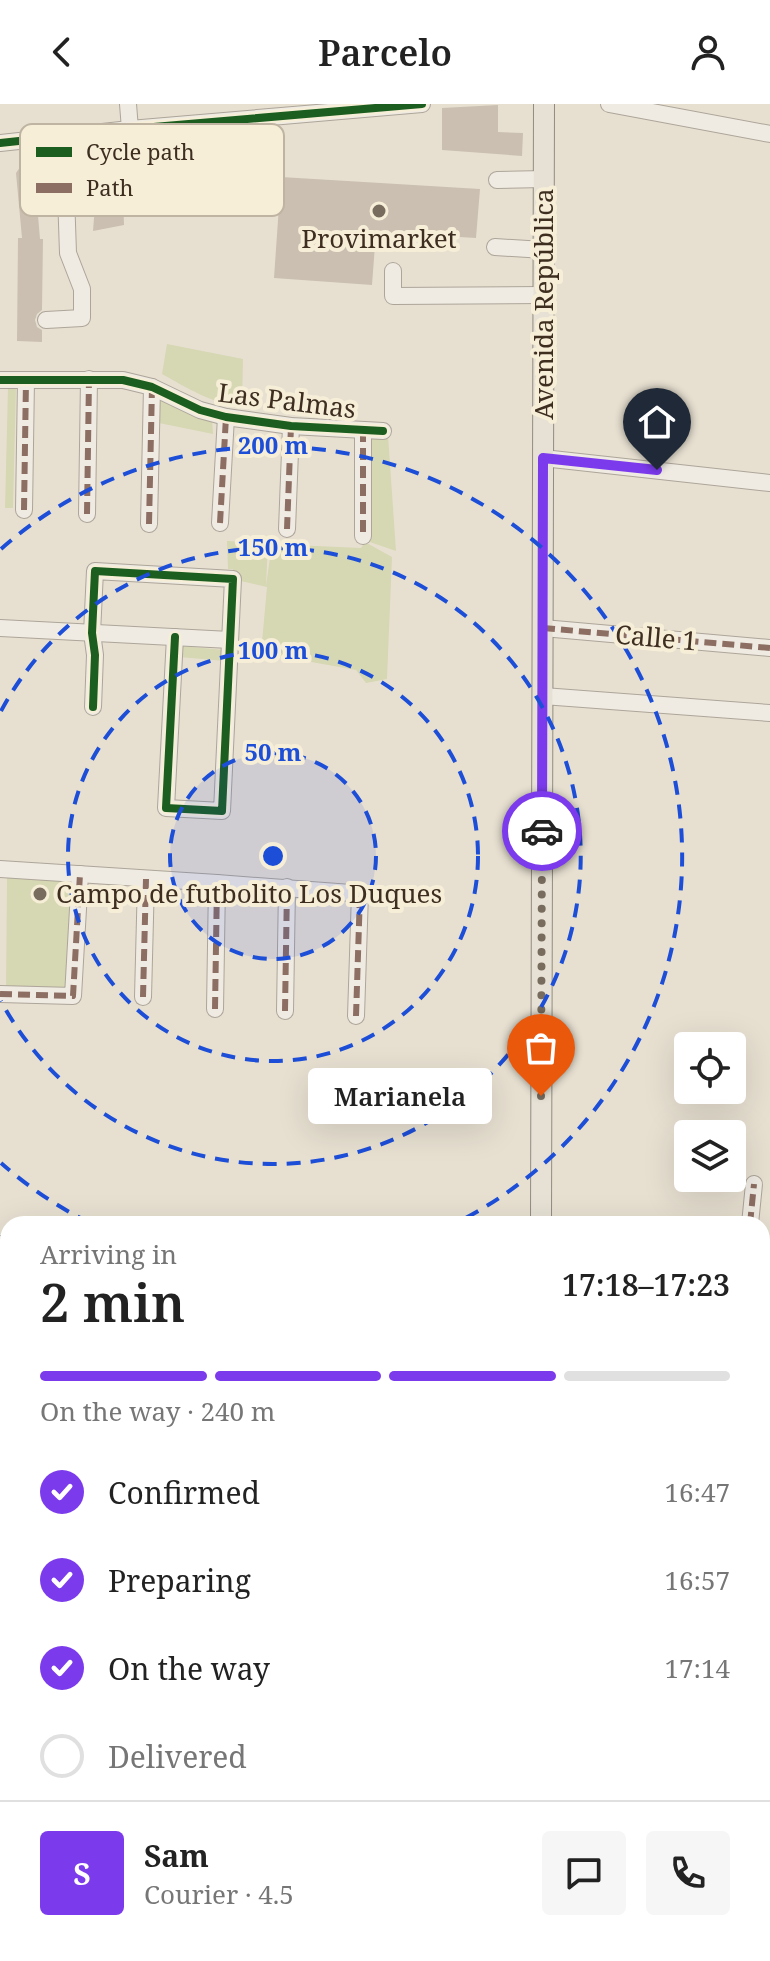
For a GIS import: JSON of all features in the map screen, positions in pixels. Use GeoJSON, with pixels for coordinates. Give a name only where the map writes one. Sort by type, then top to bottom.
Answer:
{"type":"FeatureCollection","features":[{"type":"Feature","properties":{"kind":"main road","name":"Avenida República"},"geometry":{"type":"LineString","coordinates":[[541,1216],[544,104]]}},
{"type":"Feature","properties":{"kind":"street"},"geometry":{"type":"LineString","coordinates":[[128,104],[130,124]]}},
{"type":"Feature","properties":{"kind":"street"},"geometry":{"type":"LineString","coordinates":[[188,124],[422,104]]}},
{"type":"Feature","properties":{"kind":"street"},"geometry":{"type":"LineString","coordinates":[[609,104],[770,134]]}},
{"type":"Feature","properties":{"kind":"street"},"geometry":{"type":"LineString","coordinates":[[0,143],[20,141]]}},
{"type":"Feature","properties":{"kind":"street"},"geometry":{"type":"LineString","coordinates":[[497,180],[544,179]]}},
{"type":"Feature","properties":{"kind":"street"},"geometry":{"type":"LineString","coordinates":[[46,320],[82,318],[82,289],[68,253],[67,216]]}},
{"type":"Feature","properties":{"kind":"street"},"geometry":{"type":"LineString","coordinates":[[495,247],[544,250]]}},
{"type":"Feature","properties":{"kind":"street"},"geometry":{"type":"LineString","coordinates":[[393,271],[393,296],[544,295]]}},
{"type":"Feature","properties":{"kind":"street"},"geometry":{"type":"LineString","coordinates":[[87,514],[89,379]]}},
{"type":"Feature","properties":{"kind":"street","name":"Las Palmas"},"geometry":{"type":"LineString","coordinates":[[0,380],[123,380],[152,387],[200,410],[226,417],[291,426],[383,431]]}},
{"type":"Feature","properties":{"kind":"street"},"geometry":{"type":"LineString","coordinates":[[24,510],[26,380]]}},
{"type":"Feature","properties":{"kind":"street"},"geometry":{"type":"LineString","coordinates":[[149,524],[152,387]]}},
{"type":"Feature","properties":{"kind":"street"},"geometry":{"type":"LineString","coordinates":[[220,523],[226,417]]}},
{"type":"Feature","properties":{"kind":"street"},"geometry":{"type":"LineString","coordinates":[[287,529],[291,426]]}},
{"type":"Feature","properties":{"kind":"street"},"geometry":{"type":"LineString","coordinates":[[363,430],[363,536]]}},
{"type":"Feature","properties":{"kind":"street"},"geometry":{"type":"LineString","coordinates":[[543,458],[770,483]]}},
{"type":"Feature","properties":{"kind":"street"},"geometry":{"type":"LineString","coordinates":[[93,707],[95,571],[233,579],[222,811],[166,808],[175,637]]}},
{"type":"Feature","properties":{"kind":"street"},"geometry":{"type":"LineString","coordinates":[[0,628],[230,640]]}},
{"type":"Feature","properties":{"kind":"street","name":"Calle 1"},"geometry":{"type":"LineString","coordinates":[[543,628],[770,648]]}},
{"type":"Feature","properties":{"kind":"street"},"geometry":{"type":"LineString","coordinates":[[543,696],[770,713]]}},
{"type":"Feature","properties":{"kind":"street"},"geometry":{"type":"LineString","coordinates":[[0,869],[378,895]]}},
{"type":"Feature","properties":{"kind":"street"},"geometry":{"type":"LineString","coordinates":[[0,994],[73,996],[80,874]]}},
{"type":"Feature","properties":{"kind":"street"},"geometry":{"type":"LineString","coordinates":[[143,997],[146,879]]}},
{"type":"Feature","properties":{"kind":"street"},"geometry":{"type":"LineString","coordinates":[[215,1009],[217,883]]}},
{"type":"Feature","properties":{"kind":"street"},"geometry":{"type":"LineString","coordinates":[[285,1011],[287,887]]}},
{"type":"Feature","properties":{"kind":"street"},"geometry":{"type":"LineString","coordinates":[[356,1016],[360,893]]}},
{"type":"Feature","properties":{"kind":"street"},"geometry":{"type":"LineString","coordinates":[[751,1216],[754,1184]]}},
{"type":"Feature","properties":{"kind":"green space"},"geometry":{"type":"Polygon","coordinates":[[[167,344],[243,359],[242,407],[210,399],[162,374],[167,344]]]}},
{"type":"Feature","properties":{"kind":"green space"},"geometry":{"type":"Polygon","coordinates":[[[8,386],[16,387],[13,508],[5,508],[8,386]]]}},
{"type":"Feature","properties":{"kind":"green space"},"geometry":{"type":"Polygon","coordinates":[[[159,399],[212,418],[213,434],[159,423],[159,399]]]}},
{"type":"Feature","properties":{"kind":"green space"},"geometry":{"type":"Polygon","coordinates":[[[388,435],[396,551],[364,540],[365,436],[388,435]]]}},
{"type":"Feature","properties":{"kind":"green space"},"geometry":{"type":"Polygon","coordinates":[[[227,541],[268,543],[266,586],[272,544],[361,548],[365,542],[392,557],[387,679],[366,683],[356,670],[261,653],[267,587],[232,579],[233,569],[228,569],[227,541]]]}},
{"type":"Feature","properties":{"kind":"green space"},"geometry":{"type":"Polygon","coordinates":[[[180,646],[225,650],[225,661],[179,657],[180,646]]]}},
{"type":"Feature","properties":{"kind":"green space"},"geometry":{"type":"Polygon","coordinates":[[[7,877],[75,878],[71,991],[6,989],[7,877]]]}},
{"type":"Feature","properties":{"kind":"building"},"geometry":{"type":"Polygon","coordinates":[[[498,105],[498,132],[523,133],[522,156],[442,150],[442,108],[498,105]]]}},
{"type":"Feature","properties":{"kind":"building"},"geometry":{"type":"Polygon","coordinates":[[[20,167],[20,216],[38,216],[40,239],[43,239],[42,310],[35,320],[42,330],[42,342],[17,341],[18,238],[22,238],[16,173],[20,167]]]}},
{"type":"Feature","properties":{"kind":"building","name":"Provimarket"},"geometry":{"type":"Polygon","coordinates":[[[284,177],[480,189],[476,238],[376,232],[372,285],[274,278],[278,216],[284,216],[284,177]]]}},
{"type":"Feature","properties":{"kind":"building"},"geometry":{"type":"Polygon","coordinates":[[[94,216],[124,216],[124,225],[93,231],[94,216]]]}},
{"type":"Feature","properties":{"kind":"marked path"},"geometry":{"type":"LineString","coordinates":[[87,514],[89,379]]}},
{"type":"Feature","properties":{"kind":"marked path"},"geometry":{"type":"LineString","coordinates":[[24,510],[26,380]]}},
{"type":"Feature","properties":{"kind":"marked path"},"geometry":{"type":"LineString","coordinates":[[149,524],[152,387]]}},
{"type":"Feature","properties":{"kind":"marked path"},"geometry":{"type":"LineString","coordinates":[[220,523],[226,417]]}},
{"type":"Feature","properties":{"kind":"marked path"},"geometry":{"type":"LineString","coordinates":[[287,529],[291,426]]}},
{"type":"Feature","properties":{"kind":"marked path"},"geometry":{"type":"LineString","coordinates":[[363,430],[363,536]]}},
{"type":"Feature","properties":{"kind":"marked path"},"geometry":{"type":"LineString","coordinates":[[543,628],[770,648]]}},
{"type":"Feature","properties":{"kind":"marked path"},"geometry":{"type":"LineString","coordinates":[[0,994],[73,996],[80,874]]}},
{"type":"Feature","properties":{"kind":"marked path"},"geometry":{"type":"LineString","coordinates":[[143,997],[146,879]]}},
{"type":"Feature","properties":{"kind":"marked path"},"geometry":{"type":"LineString","coordinates":[[215,1009],[217,883]]}},
{"type":"Feature","properties":{"kind":"marked path"},"geometry":{"type":"LineString","coordinates":[[285,1011],[287,887]]}},
{"type":"Feature","properties":{"kind":"marked path"},"geometry":{"type":"LineString","coordinates":[[356,1016],[360,893]]}},
{"type":"Feature","properties":{"kind":"marked path"},"geometry":{"type":"LineString","coordinates":[[751,1216],[754,1184]]}},
{"type":"Feature","properties":{"kind":"cycle path"},"geometry":{"type":"LineString","coordinates":[[188,124],[422,104]]}},
{"type":"Feature","properties":{"kind":"cycle path"},"geometry":{"type":"LineString","coordinates":[[0,143],[20,141]]}},
{"type":"Feature","properties":{"kind":"cycle path"},"geometry":{"type":"LineString","coordinates":[[0,380],[123,380],[152,387],[200,410],[226,417],[291,426],[383,431]]}},
{"type":"Feature","properties":{"kind":"cycle path"},"geometry":{"type":"LineString","coordinates":[[93,707],[95,571],[233,579],[222,811],[166,808],[175,637]]}},
{"type":"Feature","properties":{"kind":"way so far"},"geometry":{"type":"LineString","coordinates":[[541,1096],[542,831]]}},
{"type":"Feature","properties":{"kind":"place","name":"Provimarket"},"geometry":{"type":"Point","coordinates":[379,211]}},
{"type":"Feature","properties":{"kind":"place","name":"Campo de futbolito Los Duques"},"geometry":{"type":"Point","coordinates":[40,894]}},
{"type":"Feature","properties":{"kind":"place","name":"Marianela"},"geometry":{"type":"Point","coordinates":[541,1096]}},
{"type":"Feature","properties":{"kind":"route"},"geometry":{"type":"LineString","coordinates":[[542,831],[543,458],[657,470]]}}]}
